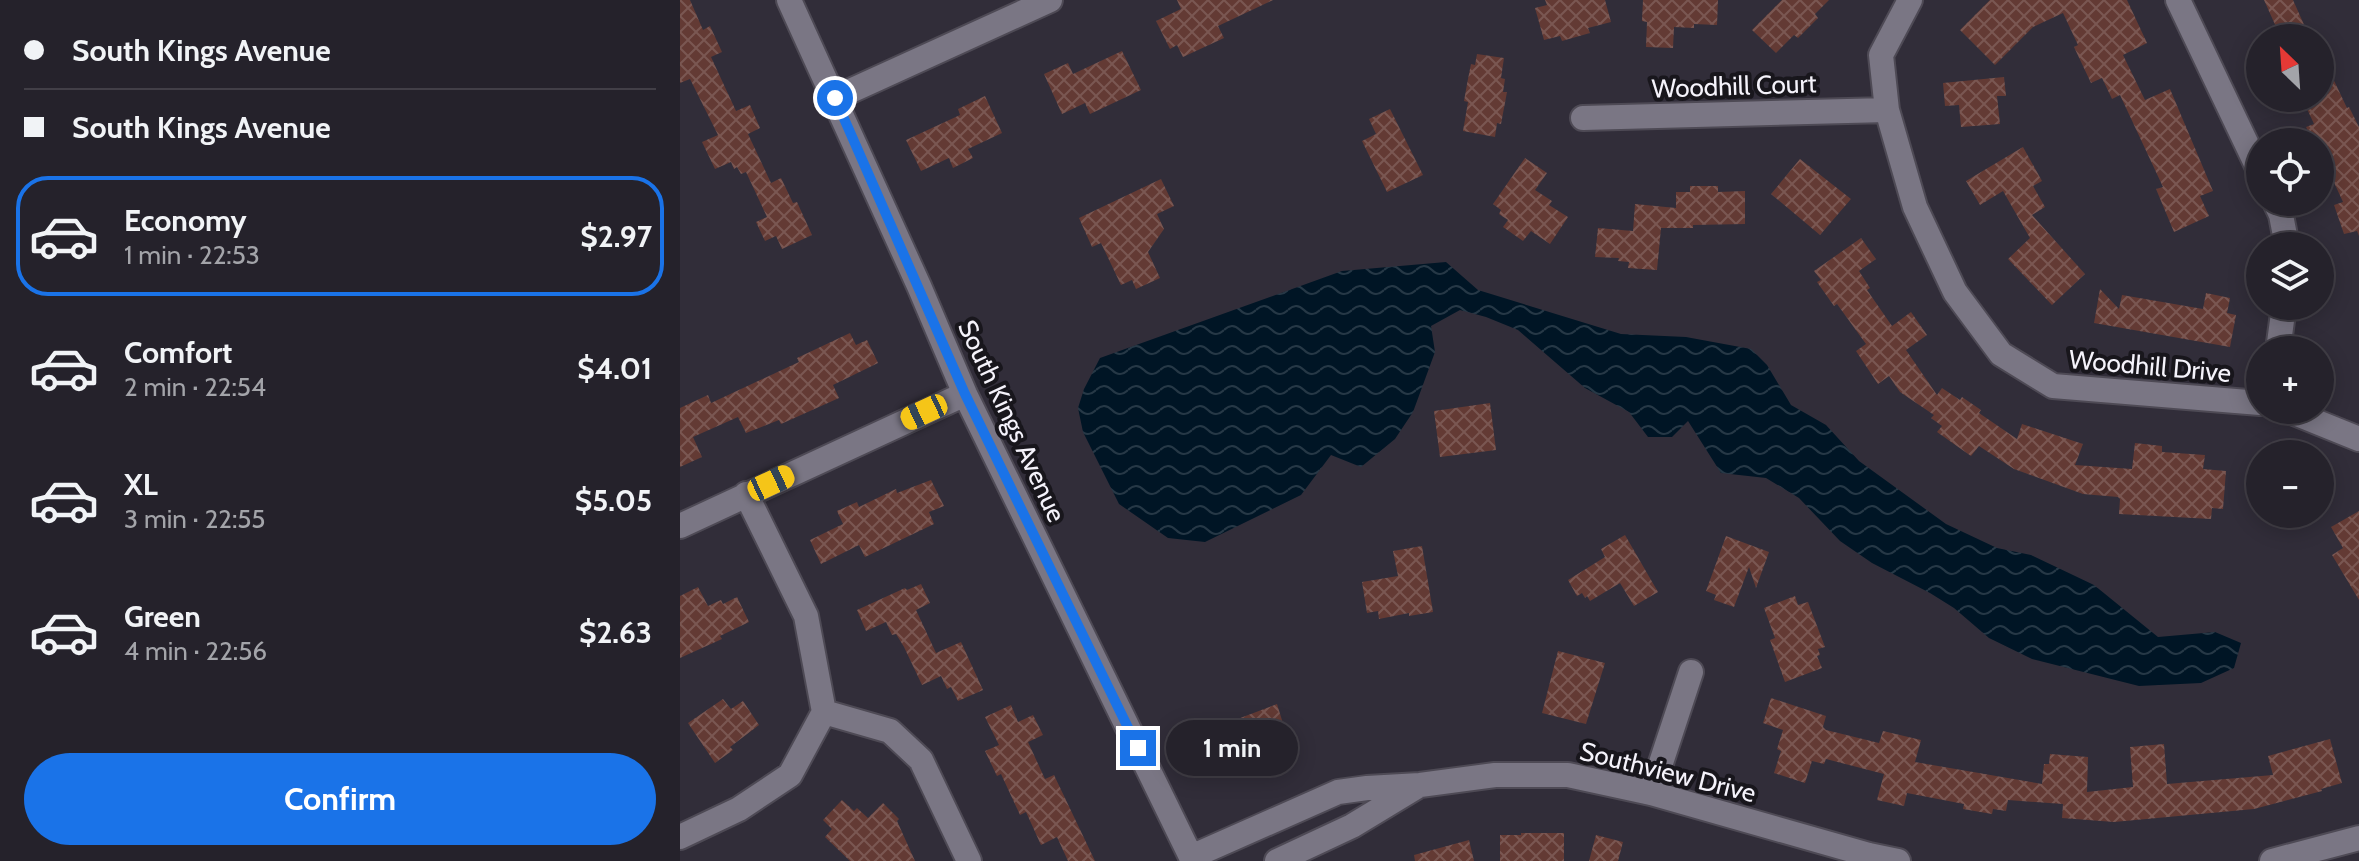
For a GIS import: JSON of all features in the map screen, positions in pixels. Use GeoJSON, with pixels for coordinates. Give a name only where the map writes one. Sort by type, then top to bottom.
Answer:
{"type":"FeatureCollection","features":[{"type":"Feature","properties":{"kind":"street","name":"South Kings Avenue"},"geometry":{"type":"LineString","coordinates":[[789,0],[965,394],[1192,859]]}},
{"type":"Feature","properties":{"kind":"street"},"geometry":{"type":"LineString","coordinates":[[835,98],[1050,0]]}},
{"type":"Feature","properties":{"kind":"street","name":"Woodhill Drive"},"geometry":{"type":"LineString","coordinates":[[1910,0],[1881,55],[1887,110],[1915,207],[1955,292],[2001,354],[2053,386],[2246,402]]}},
{"type":"Feature","properties":{"kind":"street"},"geometry":{"type":"LineString","coordinates":[[2178,0],[2246,143]]}},
{"type":"Feature","properties":{"kind":"street","name":"Woodhill Court"},"geometry":{"type":"LineString","coordinates":[[1583,118],[1887,110]]}},
{"type":"Feature","properties":{"kind":"street"},"geometry":{"type":"LineString","coordinates":[[680,526],[965,394]]}},
{"type":"Feature","properties":{"kind":"street"},"geometry":{"type":"LineString","coordinates":[[2322,424],[2359,439]]}},
{"type":"Feature","properties":{"kind":"street"},"geometry":{"type":"LineString","coordinates":[[680,837],[739,809],[790,775],[824,712],[806,616],[746,494]]}},
{"type":"Feature","properties":{"kind":"street"},"geometry":{"type":"LineString","coordinates":[[1651,793],[1691,672]]}},
{"type":"Feature","properties":{"kind":"street"},"geometry":{"type":"LineString","coordinates":[[824,712],[890,731],[921,760],[969,861]]}},
{"type":"Feature","properties":{"kind":"street","name":"Southview Drive"},"geometry":{"type":"LineString","coordinates":[[1192,859],[1338,792],[1495,775],[1568,775],[1651,793],[1898,861]]}},
{"type":"Feature","properties":{"kind":"street","name":"Southview Drive"},"geometry":{"type":"LineString","coordinates":[[1277,861],[1352,826],[1420,785]]}},
{"type":"Feature","properties":{"kind":"street"},"geometry":{"type":"LineString","coordinates":[[2272,861],[2359,838]]}},
{"type":"Feature","properties":{"kind":"water"},"geometry":{"type":"Polygon","coordinates":[[[1446,262],[1478,290],[1621,334],[1686,337],[1751,349],[1767,365],[1791,405],[1826,425],[1859,461],[1946,524],[1997,548],[2031,555],[2094,585],[2158,637],[2215,632],[2241,643],[2234,668],[2201,683],[2139,686],[2032,659],[1989,638],[1954,608],[1930,593],[1872,563],[1840,541],[1799,498],[1766,478],[1721,473],[1688,421],[1672,437],[1648,437],[1629,412],[1585,388],[1518,330],[1460,310],[1431,326],[1435,352],[1413,412],[1395,439],[1361,467],[1331,455],[1301,495],[1205,542],[1168,538],[1119,504],[1083,432],[1078,408],[1100,358],[1342,271],[1446,262]]]}},
{"type":"Feature","properties":{"kind":"building"},"geometry":{"type":"Polygon","coordinates":[[[680,0],[690,0],[703,30],[710,26],[722,52],[711,57],[736,111],[750,105],[760,128],[748,134],[771,183],[781,178],[793,203],[797,202],[812,235],[782,249],[776,236],[765,241],[756,222],[767,217],[746,172],[741,174],[731,162],[715,169],[702,142],[718,135],[690,79],[680,83],[680,0]]]}},
{"type":"Feature","properties":{"kind":"building"},"geometry":{"type":"Polygon","coordinates":[[[1177,0],[1273,0],[1218,26],[1224,38],[1183,57],[1177,45],[1170,49],[1156,21],[1181,9],[1177,0]]]}},
{"type":"Feature","properties":{"kind":"building"},"geometry":{"type":"Polygon","coordinates":[[[1545,0],[1605,0],[1611,22],[1588,28],[1590,33],[1562,41],[1560,36],[1544,40],[1535,8],[1547,5],[1545,0]]]}},
{"type":"Feature","properties":{"kind":"building"},"geometry":{"type":"Polygon","coordinates":[[[1643,0],[1718,0],[1717,25],[1674,27],[1673,48],[1646,47],[1647,22],[1642,21],[1643,0]]]}},
{"type":"Feature","properties":{"kind":"building"},"geometry":{"type":"Polygon","coordinates":[[[1782,0],[1829,0],[1815,14],[1818,18],[1798,38],[1794,35],[1776,53],[1752,30],[1782,0]]]}},
{"type":"Feature","properties":{"kind":"building"},"geometry":{"type":"Polygon","coordinates":[[[1990,0],[2127,0],[2147,43],[2123,55],[2145,100],[2170,89],[2213,191],[2200,196],[2209,216],[2174,232],[2156,189],[2163,187],[2120,95],[2112,99],[2102,78],[2091,83],[2074,47],[2078,45],[2063,13],[2033,27],[1995,65],[1960,30],[1990,0]]]}},
{"type":"Feature","properties":{"kind":"building"},"geometry":{"type":"Polygon","coordinates":[[[2264,0],[2293,0],[2304,24],[2275,24],[2264,0]]]}},
{"type":"Feature","properties":{"kind":"building"},"geometry":{"type":"Polygon","coordinates":[[[1122,51],[1141,90],[1090,114],[1085,103],[1062,114],[1044,74],[1068,63],[1073,74],[1122,51]]]}},
{"type":"Feature","properties":{"kind":"building"},"geometry":{"type":"Polygon","coordinates":[[[1477,54],[1504,58],[1501,78],[1505,79],[1503,92],[1507,92],[1501,124],[1497,123],[1495,137],[1463,131],[1468,102],[1464,101],[1467,84],[1471,64],[1475,65],[1477,54]]]}},
{"type":"Feature","properties":{"kind":"building"},"geometry":{"type":"Polygon","coordinates":[[[2004,77],[2006,96],[1997,96],[2000,124],[1961,127],[1959,105],[1945,106],[1943,83],[2004,77]]]}},
{"type":"Feature","properties":{"kind":"building"},"geometry":{"type":"Polygon","coordinates":[[[2334,81],[2359,127],[2359,236],[2357,231],[2344,234],[2334,205],[2343,202],[2334,182],[2334,128],[2306,127],[2314,124],[2308,112],[2334,112],[2334,81]]]}},
{"type":"Feature","properties":{"kind":"building"},"geometry":{"type":"Polygon","coordinates":[[[985,96],[1002,133],[968,149],[973,158],[953,168],[949,158],[921,171],[906,140],[960,115],[958,109],[985,96]]]}},
{"type":"Feature","properties":{"kind":"building"},"geometry":{"type":"Polygon","coordinates":[[[1390,109],[1423,175],[1387,192],[1362,141],[1376,134],[1369,119],[1390,109]]]}},
{"type":"Feature","properties":{"kind":"building"},"geometry":{"type":"Polygon","coordinates":[[[2023,147],[2042,181],[2033,186],[2045,207],[2032,215],[2085,274],[2052,305],[2008,259],[2030,238],[2003,191],[1980,205],[1966,181],[2023,147]]]}},
{"type":"Feature","properties":{"kind":"building"},"geometry":{"type":"Polygon","coordinates":[[[1525,158],[1547,173],[1535,190],[1552,201],[1549,205],[1568,217],[1550,244],[1531,231],[1523,241],[1503,227],[1508,220],[1499,214],[1501,210],[1493,204],[1525,158]]]}},
{"type":"Feature","properties":{"kind":"building"},"geometry":{"type":"Polygon","coordinates":[[[1800,159],[1851,199],[1820,235],[1771,194],[1800,159]]]}},
{"type":"Feature","properties":{"kind":"building"},"geometry":{"type":"Polygon","coordinates":[[[1161,179],[1174,206],[1157,214],[1164,229],[1148,252],[1160,278],[1136,289],[1132,280],[1121,285],[1101,243],[1092,247],[1079,218],[1161,179]]]}},
{"type":"Feature","properties":{"kind":"building"},"geometry":{"type":"Polygon","coordinates":[[[1690,186],[1718,186],[1718,192],[1745,191],[1745,224],[1661,228],[1657,270],[1628,268],[1629,262],[1618,261],[1619,258],[1595,257],[1598,228],[1633,231],[1635,204],[1676,208],[1676,192],[1690,192],[1690,186]]]}},
{"type":"Feature","properties":{"kind":"building"},"geometry":{"type":"Polygon","coordinates":[[[1861,238],[1876,259],[1859,271],[1870,288],[1867,290],[1892,326],[1911,312],[1927,335],[1906,350],[1937,395],[1942,388],[1960,400],[1962,397],[2017,439],[2022,424],[2083,444],[2075,465],[2132,469],[2135,443],[2162,446],[2162,452],[2205,455],[2203,469],[2226,471],[2223,509],[2212,508],[2211,519],[2119,514],[2118,497],[2083,494],[2014,469],[1979,446],[1971,456],[1937,432],[1942,426],[1931,418],[1934,415],[1900,392],[1889,376],[1878,384],[1856,351],[1866,344],[1817,282],[1821,280],[1814,271],[1861,238]]]}},
{"type":"Feature","properties":{"kind":"building"},"geometry":{"type":"Polygon","coordinates":[[[2100,289],[2119,309],[2122,295],[2203,309],[2206,293],[2230,298],[2227,313],[2236,315],[2230,347],[2094,323],[2100,289]]]}},
{"type":"Feature","properties":{"kind":"building"},"geometry":{"type":"Polygon","coordinates":[[[850,333],[856,345],[867,340],[878,363],[833,385],[839,398],[781,424],[779,420],[746,433],[738,417],[693,437],[702,457],[680,467],[680,408],[708,395],[711,403],[799,362],[797,358],[850,333]]]}},
{"type":"Feature","properties":{"kind":"building"},"geometry":{"type":"Polygon","coordinates":[[[1490,403],[1496,450],[1440,457],[1434,411],[1490,403]]]}},
{"type":"Feature","properties":{"kind":"building"},"geometry":{"type":"Polygon","coordinates":[[[931,480],[944,506],[929,512],[934,524],[865,557],[859,545],[821,564],[810,540],[843,524],[837,511],[857,502],[859,507],[896,489],[897,493],[931,480]]]}},
{"type":"Feature","properties":{"kind":"building"},"geometry":{"type":"Polygon","coordinates":[[[2359,511],[2359,600],[2332,555],[2343,548],[2332,528],[2359,511]]]}},
{"type":"Feature","properties":{"kind":"building"},"geometry":{"type":"Polygon","coordinates":[[[1625,535],[1658,592],[1634,606],[1620,583],[1590,601],[1582,593],[1577,596],[1568,580],[1605,557],[1601,549],[1625,535]]]}},
{"type":"Feature","properties":{"kind":"building"},"geometry":{"type":"Polygon","coordinates":[[[1726,536],[1769,552],[1756,588],[1749,567],[1734,607],[1714,600],[1716,595],[1706,591],[1726,536]]]}},
{"type":"Feature","properties":{"kind":"building"},"geometry":{"type":"Polygon","coordinates":[[[1422,546],[1433,612],[1379,619],[1378,611],[1367,613],[1362,582],[1398,576],[1393,551],[1422,546]]]}},
{"type":"Feature","properties":{"kind":"building"},"geometry":{"type":"Polygon","coordinates":[[[921,584],[930,603],[916,610],[936,653],[961,642],[983,690],[958,701],[941,676],[922,685],[904,647],[896,634],[892,635],[886,622],[866,631],[857,610],[921,584]]]}},
{"type":"Feature","properties":{"kind":"building"},"geometry":{"type":"Polygon","coordinates":[[[698,587],[708,606],[721,600],[723,604],[737,597],[749,622],[720,636],[722,639],[680,658],[680,596],[698,587]]]}},
{"type":"Feature","properties":{"kind":"building"},"geometry":{"type":"Polygon","coordinates":[[[1795,596],[1798,605],[1808,602],[1825,647],[1818,649],[1820,655],[1817,656],[1822,668],[1785,682],[1770,640],[1775,638],[1764,608],[1795,596]]]}},
{"type":"Feature","properties":{"kind":"building"},"geometry":{"type":"Polygon","coordinates":[[[1558,651],[1605,663],[1586,724],[1542,713],[1558,651]]]}},
{"type":"Feature","properties":{"kind":"building"},"geometry":{"type":"Polygon","coordinates":[[[1771,698],[1826,716],[1823,727],[1826,730],[1879,743],[1883,731],[1921,740],[1915,762],[2042,784],[2044,764],[2049,764],[2050,754],[2088,757],[2087,792],[2133,787],[2130,747],[2164,744],[2167,784],[2273,775],[2268,756],[2330,739],[2342,783],[2254,809],[2114,822],[2062,818],[2063,804],[2008,800],[2006,811],[1993,809],[1992,814],[1963,809],[1964,804],[1907,793],[1904,806],[1877,800],[1884,774],[1826,759],[1824,764],[1812,761],[1805,783],[1774,773],[1783,730],[1763,723],[1771,698]]]}},
{"type":"Feature","properties":{"kind":"building"},"geometry":{"type":"Polygon","coordinates":[[[723,699],[731,709],[743,701],[759,725],[715,763],[688,723],[723,699]]]}},
{"type":"Feature","properties":{"kind":"building"},"geometry":{"type":"Polygon","coordinates":[[[1277,704],[1290,746],[1262,755],[1263,759],[1211,771],[1202,741],[1238,730],[1235,720],[1277,704]]]}},
{"type":"Feature","properties":{"kind":"building"},"geometry":{"type":"Polygon","coordinates":[[[1011,705],[1018,722],[1033,715],[1043,735],[1028,742],[1045,779],[1054,775],[1095,861],[1068,861],[1057,837],[1041,845],[1026,812],[1020,815],[1001,774],[997,776],[985,751],[999,745],[985,717],[1011,705]]]}},
{"type":"Feature","properties":{"kind":"building"},"geometry":{"type":"Polygon","coordinates":[[[842,800],[868,818],[883,803],[899,819],[897,821],[915,861],[850,861],[825,837],[832,829],[823,820],[842,800]]]}},
{"type":"Feature","properties":{"kind":"building"},"geometry":{"type":"Polygon","coordinates":[[[1564,833],[1564,861],[1500,861],[1500,835],[1564,833]]]}},
{"type":"Feature","properties":{"kind":"building"},"geometry":{"type":"Polygon","coordinates":[[[1596,835],[1623,842],[1618,861],[1589,861],[1596,835]]]}},
{"type":"Feature","properties":{"kind":"building"},"geometry":{"type":"Polygon","coordinates":[[[1469,840],[1474,861],[1415,861],[1414,855],[1469,840]]]}},
{"type":"Feature","properties":{"kind":"route"},"geometry":{"type":"LineString","coordinates":[[835,98],[965,394],[1138,748]]}}]}
